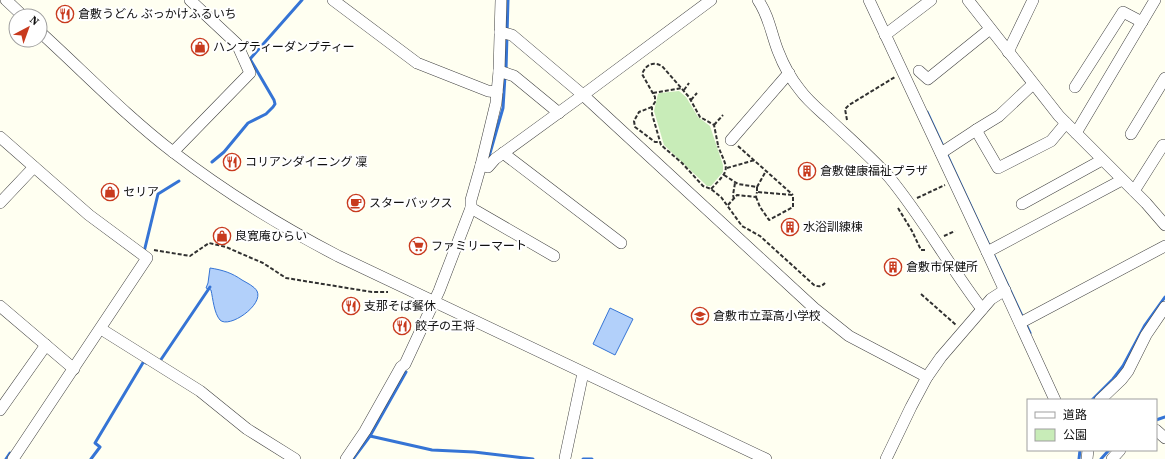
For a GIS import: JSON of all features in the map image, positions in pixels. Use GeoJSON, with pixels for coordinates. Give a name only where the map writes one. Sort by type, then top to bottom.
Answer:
{"type":"FeatureCollection","features":[{"type":"Feature","properties":{"kind":"street"},"geometry":{"type":"LineString","coordinates":[[6,0],[14,8]]}},
{"type":"Feature","properties":{"kind":"street"},"geometry":{"type":"LineString","coordinates":[[173,152],[250,73],[237,44],[190,0]]}},
{"type":"Feature","properties":{"kind":"street"},"geometry":{"type":"LineString","coordinates":[[333,0],[418,63],[488,90],[497,92]]}},
{"type":"Feature","properties":{"kind":"street"},"geometry":{"type":"LineString","coordinates":[[346,459],[365,431],[401,367],[405,364],[434,301],[471,208],[471,200],[484,166],[497,92],[503,72],[505,34],[501,0]]}},
{"type":"Feature","properties":{"kind":"street"},"geometry":{"type":"LineString","coordinates":[[484,166],[559,113],[711,0]]}},
{"type":"Feature","properties":{"kind":"street"},"geometry":{"type":"LineString","coordinates":[[758,0],[766,12],[778,51],[788,73],[800,91],[871,158],[888,177],[906,199],[966,288],[982,309]]}},
{"type":"Feature","properties":{"kind":"street"},"geometry":{"type":"LineString","coordinates":[[869,0],[887,33],[903,72],[944,151],[954,181],[990,250],[1005,290],[1022,321],[1055,399]]}},
{"type":"Feature","properties":{"kind":"street"},"geometry":{"type":"LineString","coordinates":[[887,33],[931,0]]}},
{"type":"Feature","properties":{"kind":"street"},"geometry":{"type":"LineString","coordinates":[[968,0],[1033,84],[1066,123],[1134,191],[1165,225]]}},
{"type":"Feature","properties":{"kind":"street"},"geometry":{"type":"LineString","coordinates":[[1008,52],[1033,0]]}},
{"type":"Feature","properties":{"kind":"street"},"geometry":{"type":"LineString","coordinates":[[1076,133],[1155,0]]}},
{"type":"Feature","properties":{"kind":"street"},"geometry":{"type":"LineString","coordinates":[[1075,87],[1123,12],[1142,22]]}},
{"type":"Feature","properties":{"kind":"street"},"geometry":{"type":"LineString","coordinates":[[919,71],[928,79],[990,29]]}},
{"type":"Feature","properties":{"kind":"street"},"geometry":{"type":"LineString","coordinates":[[505,34],[583,95],[814,308],[849,336],[927,377]]}},
{"type":"Feature","properties":{"kind":"street"},"geometry":{"type":"LineString","coordinates":[[48,39],[137,122],[173,152],[221,187],[263,214],[338,256],[766,459]]}},
{"type":"Feature","properties":{"kind":"street"},"geometry":{"type":"LineString","coordinates":[[503,72],[514,76],[559,113]]}},
{"type":"Feature","properties":{"kind":"street"},"geometry":{"type":"LineString","coordinates":[[731,140],[788,73]]}},
{"type":"Feature","properties":{"kind":"street"},"geometry":{"type":"LineString","coordinates":[[1131,134],[1165,78]]}},
{"type":"Feature","properties":{"kind":"street"},"geometry":{"type":"LineString","coordinates":[[944,151],[999,116],[1033,84]]}},
{"type":"Feature","properties":{"kind":"street"},"geometry":{"type":"LineString","coordinates":[[976,130],[998,168],[1051,141],[1066,123]]}},
{"type":"Feature","properties":{"kind":"street"},"geometry":{"type":"LineString","coordinates":[[0,137],[89,215],[144,256],[101,329],[71,367],[13,459]]}},
{"type":"Feature","properties":{"kind":"street"},"geometry":{"type":"LineString","coordinates":[[1134,191],[1163,145]]}},
{"type":"Feature","properties":{"kind":"street"},"geometry":{"type":"LineString","coordinates":[[503,153],[621,243]]}},
{"type":"Feature","properties":{"kind":"street"},"geometry":{"type":"LineString","coordinates":[[1022,204],[1102,160]]}},
{"type":"Feature","properties":{"kind":"street"},"geometry":{"type":"LineString","coordinates":[[0,203],[34,167]]}},
{"type":"Feature","properties":{"kind":"street"},"geometry":{"type":"LineString","coordinates":[[990,250],[1122,180]]}},
{"type":"Feature","properties":{"kind":"street"},"geometry":{"type":"LineString","coordinates":[[471,208],[554,256]]}},
{"type":"Feature","properties":{"kind":"street"},"geometry":{"type":"LineString","coordinates":[[1022,321],[1165,246]]}},
{"type":"Feature","properties":{"kind":"street"},"geometry":{"type":"LineString","coordinates":[[886,459],[927,377],[941,357],[991,299],[1005,290]]}},
{"type":"Feature","properties":{"kind":"street"},"geometry":{"type":"LineString","coordinates":[[0,306],[71,367]]}},
{"type":"Feature","properties":{"kind":"street"},"geometry":{"type":"LineString","coordinates":[[1101,399],[1128,371],[1146,334],[1165,307]]}},
{"type":"Feature","properties":{"kind":"street"},"geometry":{"type":"LineString","coordinates":[[101,329],[200,391],[247,429],[295,459]]}},
{"type":"Feature","properties":{"kind":"street"},"geometry":{"type":"LineString","coordinates":[[0,410],[46,345]]}},
{"type":"Feature","properties":{"kind":"street"},"geometry":{"type":"LineString","coordinates":[[565,458],[583,373]]}},
{"type":"Feature","properties":{"kind":"street"},"geometry":{"type":"LineString","coordinates":[[1157,430],[1165,438]]}},
{"type":"Feature","properties":{"kind":"street"},"geometry":{"type":"LineString","coordinates":[[1112,459],[1119,451]]}},
{"type":"Feature","properties":{"kind":"path"},"geometry":{"type":"LineString","coordinates":[[711,189],[724,175],[727,168],[718,145],[714,125],[700,117],[683,89],[662,66],[658,64],[651,64],[645,67],[642,74],[655,97],[655,102],[652,107],[652,114],[661,145],[682,163],[703,186],[711,189],[728,205],[742,226],[760,236],[814,285],[818,287],[822,286],[825,282]]}},
{"type":"Feature","properties":{"kind":"path"},"geometry":{"type":"LineString","coordinates":[[847,123],[845,108],[848,105],[903,72]]}},
{"type":"Feature","properties":{"kind":"path"},"geometry":{"type":"LineString","coordinates":[[653,93],[683,89],[689,83]]}},
{"type":"Feature","properties":{"kind":"path"},"geometry":{"type":"LineString","coordinates":[[690,100],[697,93]]}},
{"type":"Feature","properties":{"kind":"path"},"geometry":{"type":"LineString","coordinates":[[652,107],[639,112],[634,121],[635,127],[655,142],[660,142]]}},
{"type":"Feature","properties":{"kind":"path"},"geometry":{"type":"LineString","coordinates":[[714,125],[723,115]]}},
{"type":"Feature","properties":{"kind":"path"},"geometry":{"type":"LineString","coordinates":[[718,145],[728,143],[731,140],[755,160],[766,170],[793,195],[793,207],[769,220],[760,207],[756,197],[757,187],[766,170]]}},
{"type":"Feature","properties":{"kind":"path"},"geometry":{"type":"LineString","coordinates":[[727,168],[755,160]]}},
{"type":"Feature","properties":{"kind":"path"},"geometry":{"type":"LineString","coordinates":[[724,175],[735,183],[757,187]]}},
{"type":"Feature","properties":{"kind":"path"},"geometry":{"type":"LineString","coordinates":[[914,199],[954,181]]}},
{"type":"Feature","properties":{"kind":"path"},"geometry":{"type":"LineString","coordinates":[[734,199],[732,195],[735,183]]}},
{"type":"Feature","properties":{"kind":"path"},"geometry":{"type":"LineString","coordinates":[[757,192],[793,195]]}},
{"type":"Feature","properties":{"kind":"path"},"geometry":{"type":"LineString","coordinates":[[728,205],[737,195],[756,197]]}},
{"type":"Feature","properties":{"kind":"path"},"geometry":{"type":"LineString","coordinates":[[896,204],[921,250],[925,250]]}},
{"type":"Feature","properties":{"kind":"path"},"geometry":{"type":"LineString","coordinates":[[940,239],[955,231]]}},
{"type":"Feature","properties":{"kind":"path"},"geometry":{"type":"LineString","coordinates":[[144,256],[151,249],[190,256],[209,243],[226,247],[263,263],[286,278],[372,292],[389,292]]}},
{"type":"Feature","properties":{"kind":"path"},"geometry":{"type":"LineString","coordinates":[[921,294],[956,325]]}},
{"type":"Feature","properties":{"kind":"green space"},"geometry":{"type":"Polygon","coordinates":[[[679,91],[686,97],[698,117],[710,126],[723,165],[723,172],[711,186],[707,186],[664,145],[654,111],[658,94],[679,91]]]}},
{"type":"Feature","properties":{"kind":"water"},"geometry":{"type":"Polygon","coordinates":[[[210,268],[231,274],[256,289],[258,297],[251,309],[231,321],[224,322],[220,320],[215,310],[211,290],[206,288],[210,268]]]}},
{"type":"Feature","properties":{"kind":"water"},"geometry":{"type":"Polygon","coordinates":[[[610,308],[633,319],[615,355],[593,344],[610,308]]]}},
{"type":"Feature","properties":{"kind":"waterway"},"geometry":{"type":"LineString","coordinates":[[212,162],[224,152],[248,123],[266,114],[275,104],[250,59],[302,0]]}},
{"type":"Feature","properties":{"kind":"waterway"},"geometry":{"type":"LineString","coordinates":[[506,70],[508,0]]}},
{"type":"Feature","properties":{"kind":"waterway"},"geometry":{"type":"LineString","coordinates":[[488,160],[503,108],[505,76]]}},
{"type":"Feature","properties":{"kind":"waterway"},"geometry":{"type":"LineString","coordinates":[[927,112],[1030,333]]}},
{"type":"Feature","properties":{"kind":"waterway"},"geometry":{"type":"LineString","coordinates":[[144,252],[158,194],[179,181]]}},
{"type":"Feature","properties":{"kind":"waterway"},"geometry":{"type":"LineString","coordinates":[[160,361],[210,287]]}},
{"type":"Feature","properties":{"kind":"waterway"},"geometry":{"type":"LineString","coordinates":[[1093,399],[1113,379],[1123,366],[1145,325],[1165,297]]}},
{"type":"Feature","properties":{"kind":"waterway"},"geometry":{"type":"LineString","coordinates":[[91,459],[100,447],[95,443],[144,361],[146,363]]}},
{"type":"Feature","properties":{"kind":"waterway"},"geometry":{"type":"LineString","coordinates":[[353,459],[370,436],[406,372]]}},
{"type":"Feature","properties":{"kind":"waterway"},"geometry":{"type":"LineString","coordinates":[[1157,420],[1165,417]]}},
{"type":"Feature","properties":{"kind":"waterway"},"geometry":{"type":"LineString","coordinates":[[370,436],[432,450],[474,452],[533,459]]}},
{"type":"Feature","properties":{"kind":"waterway"},"geometry":{"type":"LineString","coordinates":[[1079,459],[1080,451]]}},
{"type":"Feature","properties":{"kind":"waterway"},"geometry":{"type":"LineString","coordinates":[[1101,459],[1108,451]]}},
{"type":"Feature","properties":{"kind":"waterway"},"geometry":{"type":"LineString","coordinates":[[6,459],[10,453]]}},
{"type":"Feature","properties":{"kind":"waterway"},"geometry":{"type":"LineString","coordinates":[[583,459],[592,459]]}},
{"type":"Feature","properties":{"kind":"place","name":"倉敷うどん ぶっかけふるいち"},"geometry":{"type":"Point","coordinates":[65,14]}},
{"type":"Feature","properties":{"kind":"place","name":"ハンプティーダンプティー"},"geometry":{"type":"Point","coordinates":[200,47]}},
{"type":"Feature","properties":{"kind":"place","name":"コリアンダイニング 凜"},"geometry":{"type":"Point","coordinates":[232,162]}},
{"type":"Feature","properties":{"kind":"place","name":"倉敷健康福祉プラザ"},"geometry":{"type":"Point","coordinates":[807,171]}},
{"type":"Feature","properties":{"kind":"place","name":"セリア"},"geometry":{"type":"Point","coordinates":[110,192]}},
{"type":"Feature","properties":{"kind":"place","name":"スターバックス"},"geometry":{"type":"Point","coordinates":[356,203]}},
{"type":"Feature","properties":{"kind":"place","name":"水浴訓練棟"},"geometry":{"type":"Point","coordinates":[790,227]}},
{"type":"Feature","properties":{"kind":"place","name":"良寛庵ひらい"},"geometry":{"type":"Point","coordinates":[222,236]}},
{"type":"Feature","properties":{"kind":"place","name":"ファミリーマート"},"geometry":{"type":"Point","coordinates":[418,246]}},
{"type":"Feature","properties":{"kind":"place","name":"倉敷市保健所"},"geometry":{"type":"Point","coordinates":[893,267]}},
{"type":"Feature","properties":{"kind":"place","name":"支那そば餐休"},"geometry":{"type":"Point","coordinates":[351,306]}},
{"type":"Feature","properties":{"kind":"place","name":"倉敷市立葦高小学校"},"geometry":{"type":"Point","coordinates":[700,316]}},
{"type":"Feature","properties":{"kind":"place","name":"餃子の王将"},"geometry":{"type":"Point","coordinates":[402,326]}}]}
